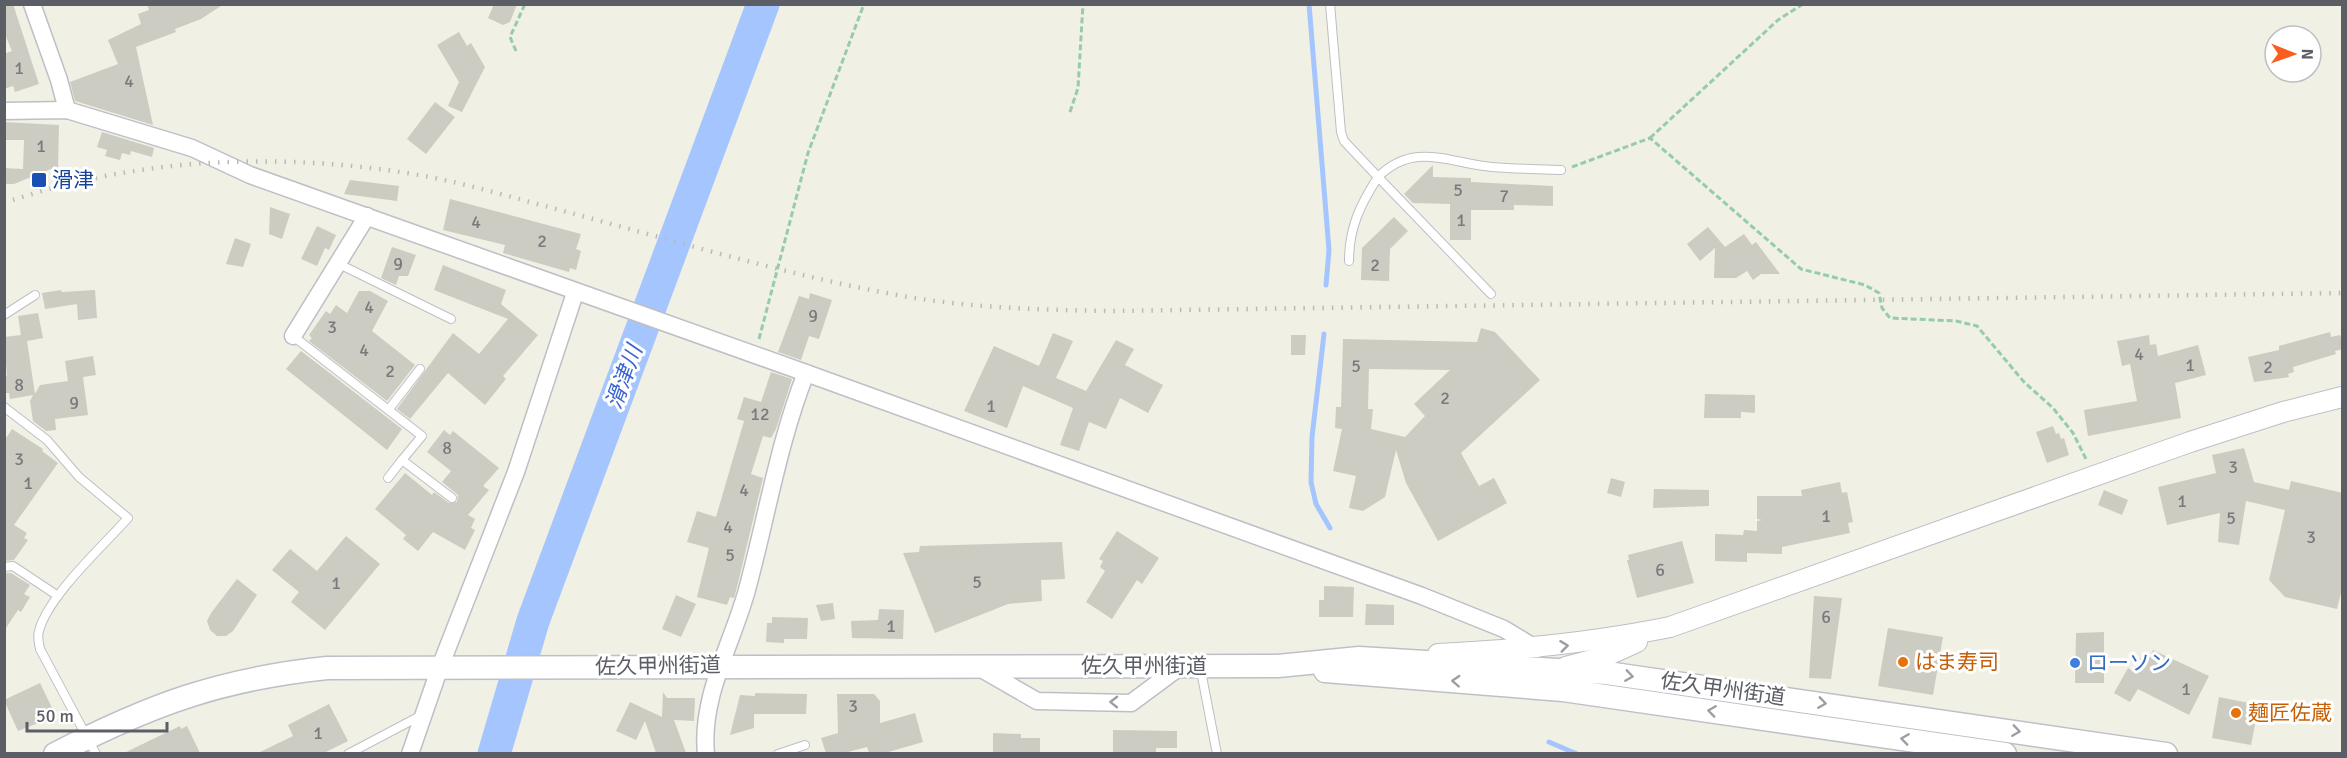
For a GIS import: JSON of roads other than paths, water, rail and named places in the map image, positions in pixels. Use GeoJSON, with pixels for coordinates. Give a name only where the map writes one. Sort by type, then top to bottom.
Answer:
{"type":"FeatureCollection","features":[{"type":"Feature","properties":{"kind":"main road","name":"佐久甲州街道"},"geometry":{"type":"LineString","coordinates":[[55,753],[92,745],[156,706],[247,678],[327,668],[628,668],[723,665],[1278,666],[1359,658],[1561,669],[1733,690],[2166,753]]}},
{"type":"Feature","properties":{"kind":"main road","name":"佐久甲州街道"},"geometry":{"type":"LineString","coordinates":[[1278,666],[1360,675],[1575,692],[2005,753]]}},
{"type":"Feature","properties":{"kind":"street"},"geometry":{"type":"LineString","coordinates":[[32,4],[59,80],[66,110]]}},
{"type":"Feature","properties":{"kind":"street"},"geometry":{"type":"LineString","coordinates":[[4,111],[66,110],[192,148],[250,175],[1422,596],[1504,629],[1538,649]]}},
{"type":"Feature","properties":{"kind":"street"},"geometry":{"type":"LineString","coordinates":[[293,336],[367,216]]}},
{"type":"Feature","properties":{"kind":"street"},"geometry":{"type":"LineString","coordinates":[[410,753],[445,667],[581,295]]}},
{"type":"Feature","properties":{"kind":"street"},"geometry":{"type":"LineString","coordinates":[[706,753],[705,726],[711,694],[748,588],[793,406],[806,373]]}},
{"type":"Feature","properties":{"kind":"street"},"geometry":{"type":"LineString","coordinates":[[1496,684],[1605,657],[1670,627],[2190,442],[2283,412],[2343,397]]}},
{"type":"Feature","properties":{"kind":"street"},"geometry":{"type":"LineString","coordinates":[[1359,658],[1538,649],[1601,641],[1670,627]]}},
{"type":"Feature","properties":{"kind":"street"},"geometry":{"type":"LineString","coordinates":[[975,666],[1036,701],[1131,703],[1190,666]]}},
{"type":"Feature","properties":{"kind":"lane"},"geometry":{"type":"LineString","coordinates":[[1330,4],[1344,141],[1491,294]]}},
{"type":"Feature","properties":{"kind":"lane"},"geometry":{"type":"LineString","coordinates":[[1349,261],[1349,242],[1353,221],[1378,177],[1389,166],[1403,161],[1438,155],[1489,166],[1561,170]]}},
{"type":"Feature","properties":{"kind":"lane"},"geometry":{"type":"LineString","coordinates":[[339,264],[451,319]]}},
{"type":"Feature","properties":{"kind":"lane"},"geometry":{"type":"LineString","coordinates":[[4,315],[35,295]]}},
{"type":"Feature","properties":{"kind":"lane"},"geometry":{"type":"LineString","coordinates":[[293,336],[422,436],[387,478]]}},
{"type":"Feature","properties":{"kind":"lane"},"geometry":{"type":"LineString","coordinates":[[389,409],[420,369]]}},
{"type":"Feature","properties":{"kind":"lane"},"geometry":{"type":"LineString","coordinates":[[4,407],[47,440],[79,477],[128,518],[58,596],[39,629],[40,649],[92,745]]}},
{"type":"Feature","properties":{"kind":"lane"},"geometry":{"type":"LineString","coordinates":[[402,459],[452,498]]}},
{"type":"Feature","properties":{"kind":"lane"},"geometry":{"type":"LineString","coordinates":[[4,567],[13,566],[58,596]]}},
{"type":"Feature","properties":{"kind":"lane"},"geometry":{"type":"LineString","coordinates":[[1190,666],[1217,753]]}},
{"type":"Feature","properties":{"kind":"lane"},"geometry":{"type":"LineString","coordinates":[[348,753],[424,714]]}},
{"type":"Feature","properties":{"kind":"lane"},"geometry":{"type":"LineString","coordinates":[[778,753],[805,745]]}},
{"type":"Feature","properties":{"kind":"waterway","name":"滑津川"},"geometry":{"type":"LineString","coordinates":[[494,754],[533,621],[763,4]]}},
{"type":"Feature","properties":{"kind":"waterway"},"geometry":{"type":"LineString","coordinates":[[1309,4],[1329,250],[1326,285]]}},
{"type":"Feature","properties":{"kind":"waterway"},"geometry":{"type":"LineString","coordinates":[[1324,334],[1312,437],[1311,482],[1316,504],[1330,528]]}},
{"type":"Feature","properties":{"kind":"waterway"},"geometry":{"type":"LineString","coordinates":[[1549,742],[1577,754]]}},
{"type":"Feature","properties":{"kind":"railway"},"geometry":{"type":"LineString","coordinates":[[4,203],[103,176],[153,168],[255,161],[356,166],[464,184],[854,287],[951,303],[1031,309],[1112,311],[2342,293]]}},
{"type":"Feature","properties":{"kind":"place","name":"滑津"},"geometry":{"type":"Point","coordinates":[39,180]}},
{"type":"Feature","properties":{"kind":"place","name":"はま寿司"},"geometry":{"type":"Point","coordinates":[1903,662]}},
{"type":"Feature","properties":{"kind":"place","name":"ローソン"},"geometry":{"type":"Point","coordinates":[2075,663]}},
{"type":"Feature","properties":{"kind":"place","name":"麺匠佐蔵"},"geometry":{"type":"Point","coordinates":[2236,713]}}]}
